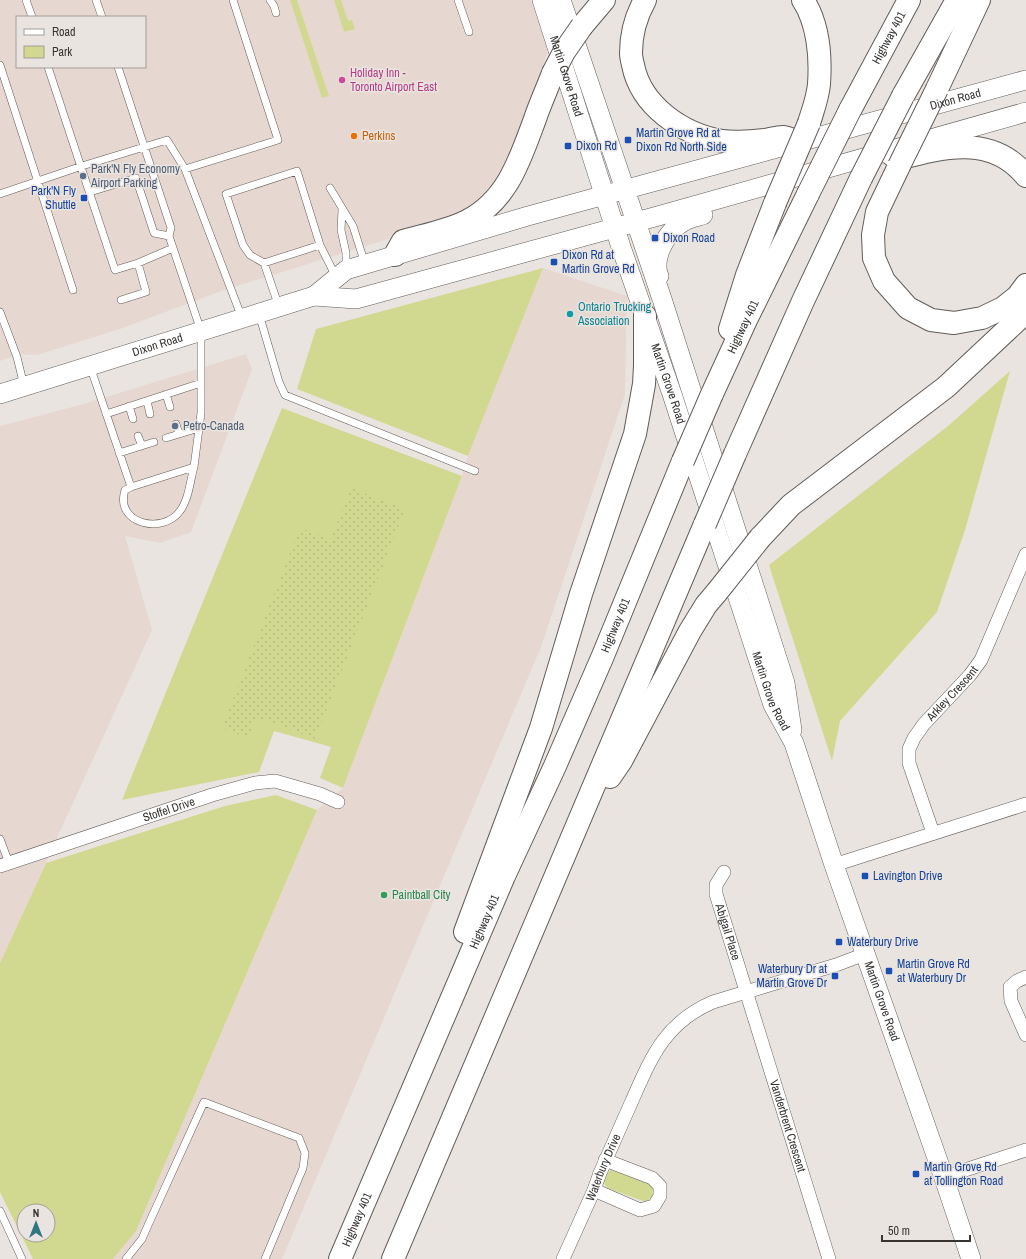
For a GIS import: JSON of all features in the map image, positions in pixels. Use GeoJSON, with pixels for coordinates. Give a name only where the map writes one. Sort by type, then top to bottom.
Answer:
{"type":"FeatureCollection","features":[{"type":"Feature","properties":{"kind":"highway"},"geometry":{"type":"LineString","coordinates":[[395,255],[403,241],[455,226],[482,212],[495,201],[510,180],[518,165],[553,74],[564,52],[582,26],[604,0]]}},
{"type":"Feature","properties":{"kind":"highway"},"geometry":{"type":"LineString","coordinates":[[645,0],[639,10],[632,33],[631,54],[634,72],[640,86],[653,106],[671,120],[712,139],[736,142],[784,137],[797,142]]}},
{"type":"Feature","properties":{"kind":"highway"},"geometry":{"type":"LineString","coordinates":[[712,394],[738,299],[774,203],[809,122],[816,102],[819,84],[817,38],[810,10],[803,0]]}},
{"type":"Feature","properties":{"kind":"highway","name":"Highway 401"},"geometry":{"type":"LineString","coordinates":[[340,1259],[504,876],[574,722],[712,394],[746,320],[850,110],[910,0]]}},
{"type":"Feature","properties":{"kind":"highway"},"geometry":{"type":"LineString","coordinates":[[393,1259],[575,832],[704,524],[803,301],[860,178],[903,96],[957,0]]}},
{"type":"Feature","properties":{"kind":"highway"},"geometry":{"type":"LineString","coordinates":[[979,0],[938,89],[893,159],[877,212],[873,235],[874,258],[884,282],[908,308],[931,320],[954,323],[982,318],[1003,308],[1017,297],[1026,285]]}},
{"type":"Feature","properties":{"kind":"highway"},"geometry":{"type":"LineString","coordinates":[[893,159],[958,146],[977,148],[1000,156],[1012,163],[1026,176]]}},
{"type":"Feature","properties":{"kind":"highway"},"geometry":{"type":"LineString","coordinates":[[575,832],[621,761],[690,631],[706,605],[760,538],[790,505],[946,387],[1026,312]]}},
{"type":"Feature","properties":{"kind":"highway"},"geometry":{"type":"LineString","coordinates":[[411,1093],[437,1008],[541,728],[581,594],[635,434],[644,384],[645,316]]}},
{"type":"Feature","properties":{"kind":"main road","name":"Martin Grove Road"},"geometry":{"type":"LineString","coordinates":[[542,0],[604,195],[672,394],[773,705],[794,743]]}},
{"type":"Feature","properties":{"kind":"main road","name":"Martin Grove Road"},"geometry":{"type":"LineString","coordinates":[[561,0],[662,299],[785,683],[794,743],[834,865],[971,1259]]}},
{"type":"Feature","properties":{"kind":"main road","name":"Dixon Road"},"geometry":{"type":"LineString","coordinates":[[314,296],[341,274],[365,264],[528,216],[1026,80]]}},
{"type":"Feature","properties":{"kind":"main road","name":"Dixon Road"},"geometry":{"type":"LineString","coordinates":[[0,394],[314,296],[356,299],[756,189],[893,159],[1026,112]]}},
{"type":"Feature","properties":{"kind":"main road"},"geometry":{"type":"LineString","coordinates":[[662,299],[664,292],[657,267],[662,248],[670,234],[682,222],[752,201],[756,189]]}},
{"type":"Feature","properties":{"kind":"street","name":"Arkley Crescent"},"geometry":{"type":"LineString","coordinates":[[933,833],[909,763],[909,748],[924,724],[970,675],[980,660],[1026,554]]}},
{"type":"Feature","properties":{"kind":"street","name":"Stoffel Drive"},"geometry":{"type":"LineString","coordinates":[[4,864],[255,782],[275,781],[320,794],[338,802]]}},
{"type":"Feature","properties":{"kind":"street"},"geometry":{"type":"LineString","coordinates":[[834,865],[1026,804]]}},
{"type":"Feature","properties":{"kind":"street","name":"Abigail Place"},"geometry":{"type":"LineString","coordinates":[[724,872],[716,885],[716,894],[741,976],[748,993]]}},
{"type":"Feature","properties":{"kind":"street","name":"Waterbury Drive"},"geometry":{"type":"LineString","coordinates":[[563,1259],[647,1068],[668,1033],[683,1019],[697,1009],[713,1002],[748,993],[865,954]]}},
{"type":"Feature","properties":{"kind":"street"},"geometry":{"type":"LineString","coordinates":[[1026,977],[1017,981],[1010,987],[1011,1001],[1026,1035]]}},
{"type":"Feature","properties":{"kind":"street","name":"Vanderbrent Crescent"},"geometry":{"type":"LineString","coordinates":[[748,993],[751,1008],[829,1259]]}},
{"type":"Feature","properties":{"kind":"street"},"geometry":{"type":"LineString","coordinates":[[944,1178],[1026,1150]]}},
{"type":"Feature","properties":{"kind":"street"},"geometry":{"type":"LineString","coordinates":[[594,1190],[640,1210],[654,1206],[660,1196],[660,1186],[652,1178],[606,1160]]}},
{"type":"Feature","properties":{"kind":"lane"},"geometry":{"type":"LineString","coordinates":[[26,0],[32,16]]}},
{"type":"Feature","properties":{"kind":"lane"},"geometry":{"type":"LineString","coordinates":[[96,0],[102,16]]}},
{"type":"Feature","properties":{"kind":"lane"},"geometry":{"type":"LineString","coordinates":[[185,169],[278,140],[233,0]]}},
{"type":"Feature","properties":{"kind":"lane"},"geometry":{"type":"LineString","coordinates":[[270,0],[276,13]]}},
{"type":"Feature","properties":{"kind":"lane"},"geometry":{"type":"LineString","coordinates":[[458,0],[469,32]]}},
{"type":"Feature","properties":{"kind":"lane"},"geometry":{"type":"LineString","coordinates":[[0,65],[73,290]]}},
{"type":"Feature","properties":{"kind":"lane"},"geometry":{"type":"LineString","coordinates":[[48,68],[82,166],[115,270],[138,264],[173,248]]}},
{"type":"Feature","properties":{"kind":"lane"},"geometry":{"type":"LineString","coordinates":[[118,68],[171,228],[169,236],[201,331],[201,413],[194,467],[185,502],[174,518],[166,523],[144,523],[130,516],[125,509],[123,497],[125,490],[194,467]]}},
{"type":"Feature","properties":{"kind":"lane"},"geometry":{"type":"LineString","coordinates":[[0,194],[82,166],[167,140],[185,169],[285,394],[475,471]]}},
{"type":"Feature","properties":{"kind":"lane"},"geometry":{"type":"LineString","coordinates":[[279,307],[264,263],[250,255],[243,245],[226,194],[297,171],[320,245],[341,274]]}},
{"type":"Feature","properties":{"kind":"lane"},"geometry":{"type":"LineString","coordinates":[[90,192],[136,178],[154,233],[169,236]]}},
{"type":"Feature","properties":{"kind":"lane"},"geometry":{"type":"LineString","coordinates":[[330,188],[353,226],[365,264]]}},
{"type":"Feature","properties":{"kind":"lane"},"geometry":{"type":"LineString","coordinates":[[339,201],[346,196]]}},
{"type":"Feature","properties":{"kind":"lane"},"geometry":{"type":"LineString","coordinates":[[341,274],[346,253],[341,230],[342,210]]}},
{"type":"Feature","properties":{"kind":"lane"},"geometry":{"type":"LineString","coordinates":[[264,263],[320,245]]}},
{"type":"Feature","properties":{"kind":"lane"},"geometry":{"type":"LineString","coordinates":[[121,300],[146,292],[138,264]]}},
{"type":"Feature","properties":{"kind":"lane"},"geometry":{"type":"LineString","coordinates":[[0,312],[17,357],[24,386]]}},
{"type":"Feature","properties":{"kind":"lane"},"geometry":{"type":"LineString","coordinates":[[90,366],[131,487]]}},
{"type":"Feature","properties":{"kind":"lane"},"geometry":{"type":"LineString","coordinates":[[106,414],[201,383]]}},
{"type":"Feature","properties":{"kind":"lane"},"geometry":{"type":"LineString","coordinates":[[166,394],[170,407]]}},
{"type":"Feature","properties":{"kind":"lane"},"geometry":{"type":"LineString","coordinates":[[146,401],[150,414]]}},
{"type":"Feature","properties":{"kind":"lane"},"geometry":{"type":"LineString","coordinates":[[129,406],[133,419]]}},
{"type":"Feature","properties":{"kind":"lane"},"geometry":{"type":"LineString","coordinates":[[176,424],[179,434]]}},
{"type":"Feature","properties":{"kind":"lane"},"geometry":{"type":"LineString","coordinates":[[166,438],[199,428]]}},
{"type":"Feature","properties":{"kind":"lane"},"geometry":{"type":"LineString","coordinates":[[138,436],[142,446]]}},
{"type":"Feature","properties":{"kind":"lane"},"geometry":{"type":"LineString","coordinates":[[119,453],[154,442]]}},
{"type":"Feature","properties":{"kind":"lane"},"geometry":{"type":"LineString","coordinates":[[0,839],[4,864]]}},
{"type":"Feature","properties":{"kind":"lane"},"geometry":{"type":"LineString","coordinates":[[126,1259],[142,1240],[204,1102],[299,1138],[305,1153],[303,1168],[265,1259]]}},
{"type":"Feature","properties":{"kind":"lane"},"geometry":{"type":"LineString","coordinates":[[0,1211],[22,1259]]}},
{"type":"Feature","properties":{"kind":"shaded area"},"geometry":{"type":"Polygon","coordinates":[[[0,0],[531,0],[548,51],[503,175],[494,190],[470,209],[440,223],[224,290],[120,329],[37,355],[20,354],[0,361],[0,0]]]}},
{"type":"Feature","properties":{"kind":"shaded area"},"geometry":{"type":"Polygon","coordinates":[[[543,268],[627,296],[625,394],[541,647],[282,1259],[113,1259],[136,1231],[317,810],[343,788],[462,476],[468,456],[543,268]]]}},
{"type":"Feature","properties":{"kind":"shaded area"},"geometry":{"type":"Polygon","coordinates":[[[246,354],[252,369],[191,532],[160,543],[125,536],[152,630],[0,963],[0,426],[80,405],[246,354]]]}},
{"type":"Feature","properties":{"kind":"green space"},"geometry":{"type":"Polygon","coordinates":[[[290,0],[297,0],[329,96],[322,98],[290,0]]]}},
{"type":"Feature","properties":{"kind":"green space"},"geometry":{"type":"Polygon","coordinates":[[[334,0],[341,0],[348,21],[352,20],[355,29],[344,32],[334,0]]]}},
{"type":"Feature","properties":{"kind":"green space"},"geometry":{"type":"Polygon","coordinates":[[[543,268],[468,456],[297,389],[316,329],[543,268]]]}},
{"type":"Feature","properties":{"kind":"green space"},"geometry":{"type":"Polygon","coordinates":[[[1010,371],[965,530],[937,612],[840,721],[832,761],[769,565],[948,426],[1010,371]]]}},
{"type":"Feature","properties":{"kind":"green space"},"geometry":{"type":"Polygon","coordinates":[[[282,408],[462,476],[343,788],[320,778],[331,747],[274,731],[259,772],[122,800],[282,408]]]}},
{"type":"Feature","properties":{"kind":"green space"},"geometry":{"type":"Polygon","coordinates":[[[351,488],[405,509],[315,739],[262,719],[261,721],[255,719],[248,738],[222,728],[300,528],[331,539],[351,488]]]}},
{"type":"Feature","properties":{"kind":"green space"},"geometry":{"type":"Polygon","coordinates":[[[276,795],[317,810],[136,1231],[113,1259],[33,1259],[25,1243],[56,1243],[56,1203],[16,1203],[16,1224],[0,1192],[0,963],[46,863],[225,806],[276,795]]]}},
{"type":"Feature","properties":{"kind":"green space"},"geometry":{"type":"Polygon","coordinates":[[[611,1170],[648,1183],[653,1189],[652,1197],[646,1202],[607,1188],[603,1181],[605,1174],[611,1170]]]}},
{"type":"Feature","properties":{"kind":"place","name":"Holiday Inn - Toronto Airport East"},"geometry":{"type":"Point","coordinates":[342,80]}},
{"type":"Feature","properties":{"kind":"place","name":"Perkins"},"geometry":{"type":"Point","coordinates":[354,136]}},
{"type":"Feature","properties":{"kind":"place","name":"Martin Grove Rd at Dixon Rd North Side"},"geometry":{"type":"Point","coordinates":[628,140]}},
{"type":"Feature","properties":{"kind":"place","name":"Dixon Rd"},"geometry":{"type":"Point","coordinates":[568,146]}},
{"type":"Feature","properties":{"kind":"place","name":"Park'N Fly Economy Airport Parking"},"geometry":{"type":"Point","coordinates":[83,176]}},
{"type":"Feature","properties":{"kind":"place","name":"Park'N Fly Shuttle"},"geometry":{"type":"Point","coordinates":[84,198]}},
{"type":"Feature","properties":{"kind":"place","name":"Dixon Road"},"geometry":{"type":"Point","coordinates":[655,238]}},
{"type":"Feature","properties":{"kind":"place","name":"Dixon Rd at Martin Grove Rd"},"geometry":{"type":"Point","coordinates":[554,262]}},
{"type":"Feature","properties":{"kind":"place","name":"Ontario Trucking Association"},"geometry":{"type":"Point","coordinates":[570,314]}},
{"type":"Feature","properties":{"kind":"place","name":"Petro-Canada"},"geometry":{"type":"Point","coordinates":[175,426]}},
{"type":"Feature","properties":{"kind":"place","name":"Lavington Drive"},"geometry":{"type":"Point","coordinates":[865,876]}},
{"type":"Feature","properties":{"kind":"place","name":"Paintball City"},"geometry":{"type":"Point","coordinates":[384,895]}},
{"type":"Feature","properties":{"kind":"place","name":"Waterbury Drive"},"geometry":{"type":"Point","coordinates":[839,942]}},
{"type":"Feature","properties":{"kind":"place","name":"Martin Grove Rd at Waterbury Dr"},"geometry":{"type":"Point","coordinates":[889,971]}},
{"type":"Feature","properties":{"kind":"place","name":"Waterbury Dr at Martin Grove Dr"},"geometry":{"type":"Point","coordinates":[835,976]}},
{"type":"Feature","properties":{"kind":"place","name":"Martin Grove Rd at Tollington Road"},"geometry":{"type":"Point","coordinates":[916,1174]}}]}
